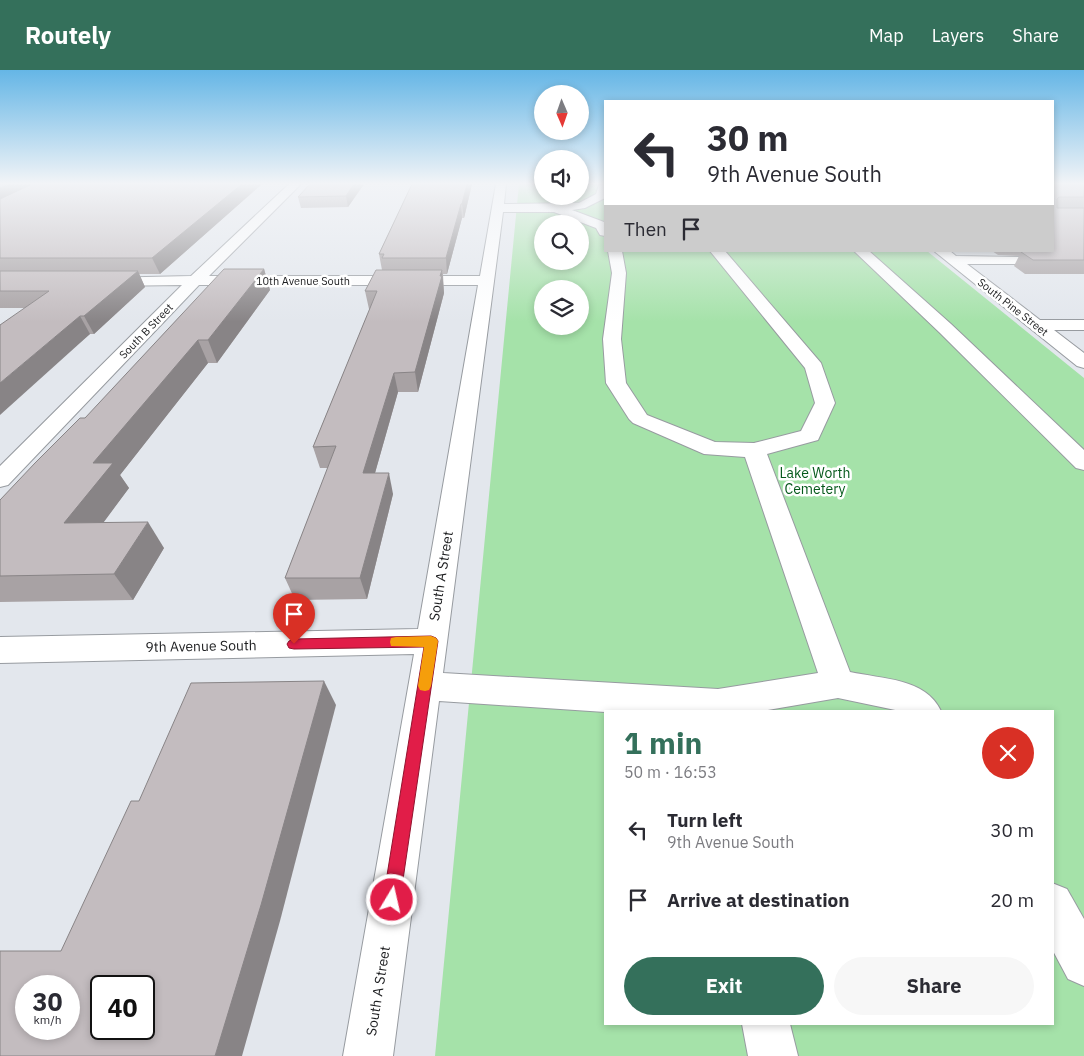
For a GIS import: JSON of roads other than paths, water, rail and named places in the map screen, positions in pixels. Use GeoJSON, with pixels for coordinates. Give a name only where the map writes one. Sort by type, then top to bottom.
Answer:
{"type":"FeatureCollection","features":[{"type":"Feature","properties":{"kind":"street","name":"South B Street"},"geometry":{"type":"LineString","coordinates":[[0,480],[195,281],[248,230]]}},
{"type":"Feature","properties":{"kind":"street","name":"South A Street"},"geometry":{"type":"LineString","coordinates":[[368,1056],[494,230]]}},
{"type":"Feature","properties":{"kind":"street"},"geometry":{"type":"LineString","coordinates":[[615,252],[619,273],[612,339],[616,383],[640,419],[712,449],[754,450],[810,435],[825,403],[814,366],[718,252]]}},
{"type":"Feature","properties":{"kind":"street"},"geometry":{"type":"LineString","coordinates":[[862,252],[945,328],[1084,463]]}},
{"type":"Feature","properties":{"kind":"street"},"geometry":{"type":"LineString","coordinates":[[947,256],[1015,260]]}},
{"type":"Feature","properties":{"kind":"street","name":"South Pine Street"},"geometry":{"type":"LineString","coordinates":[[947,256],[1084,362]]}},
{"type":"Feature","properties":{"kind":"street","name":"10th Avenue South"},"geometry":{"type":"LineString","coordinates":[[90,281],[487,280]]}},
{"type":"Feature","properties":{"kind":"street"},"geometry":{"type":"LineString","coordinates":[[1036,325],[1084,325]]}},
{"type":"Feature","properties":{"kind":"street"},"geometry":{"type":"LineString","coordinates":[[754,450],[838,684]]}},
{"type":"Feature","properties":{"kind":"street","name":"9th Avenue South"},"geometry":{"type":"LineString","coordinates":[[0,650],[431,641]]}},
{"type":"Feature","properties":{"kind":"street"},"geometry":{"type":"LineString","coordinates":[[425,686],[717,708],[838,684],[911,699],[923,710]]}},
{"type":"Feature","properties":{"kind":"street"},"geometry":{"type":"LineString","coordinates":[[1054,908],[1084,963]]}},
{"type":"Feature","properties":{"kind":"street"},"geometry":{"type":"LineString","coordinates":[[766,1025],[773,1056]]}},
{"type":"Feature","properties":{"kind":"park label","name":"Lake Worth Cemetery"},"geometry":{"type":"Point","coordinates":[815,482]}}]}
